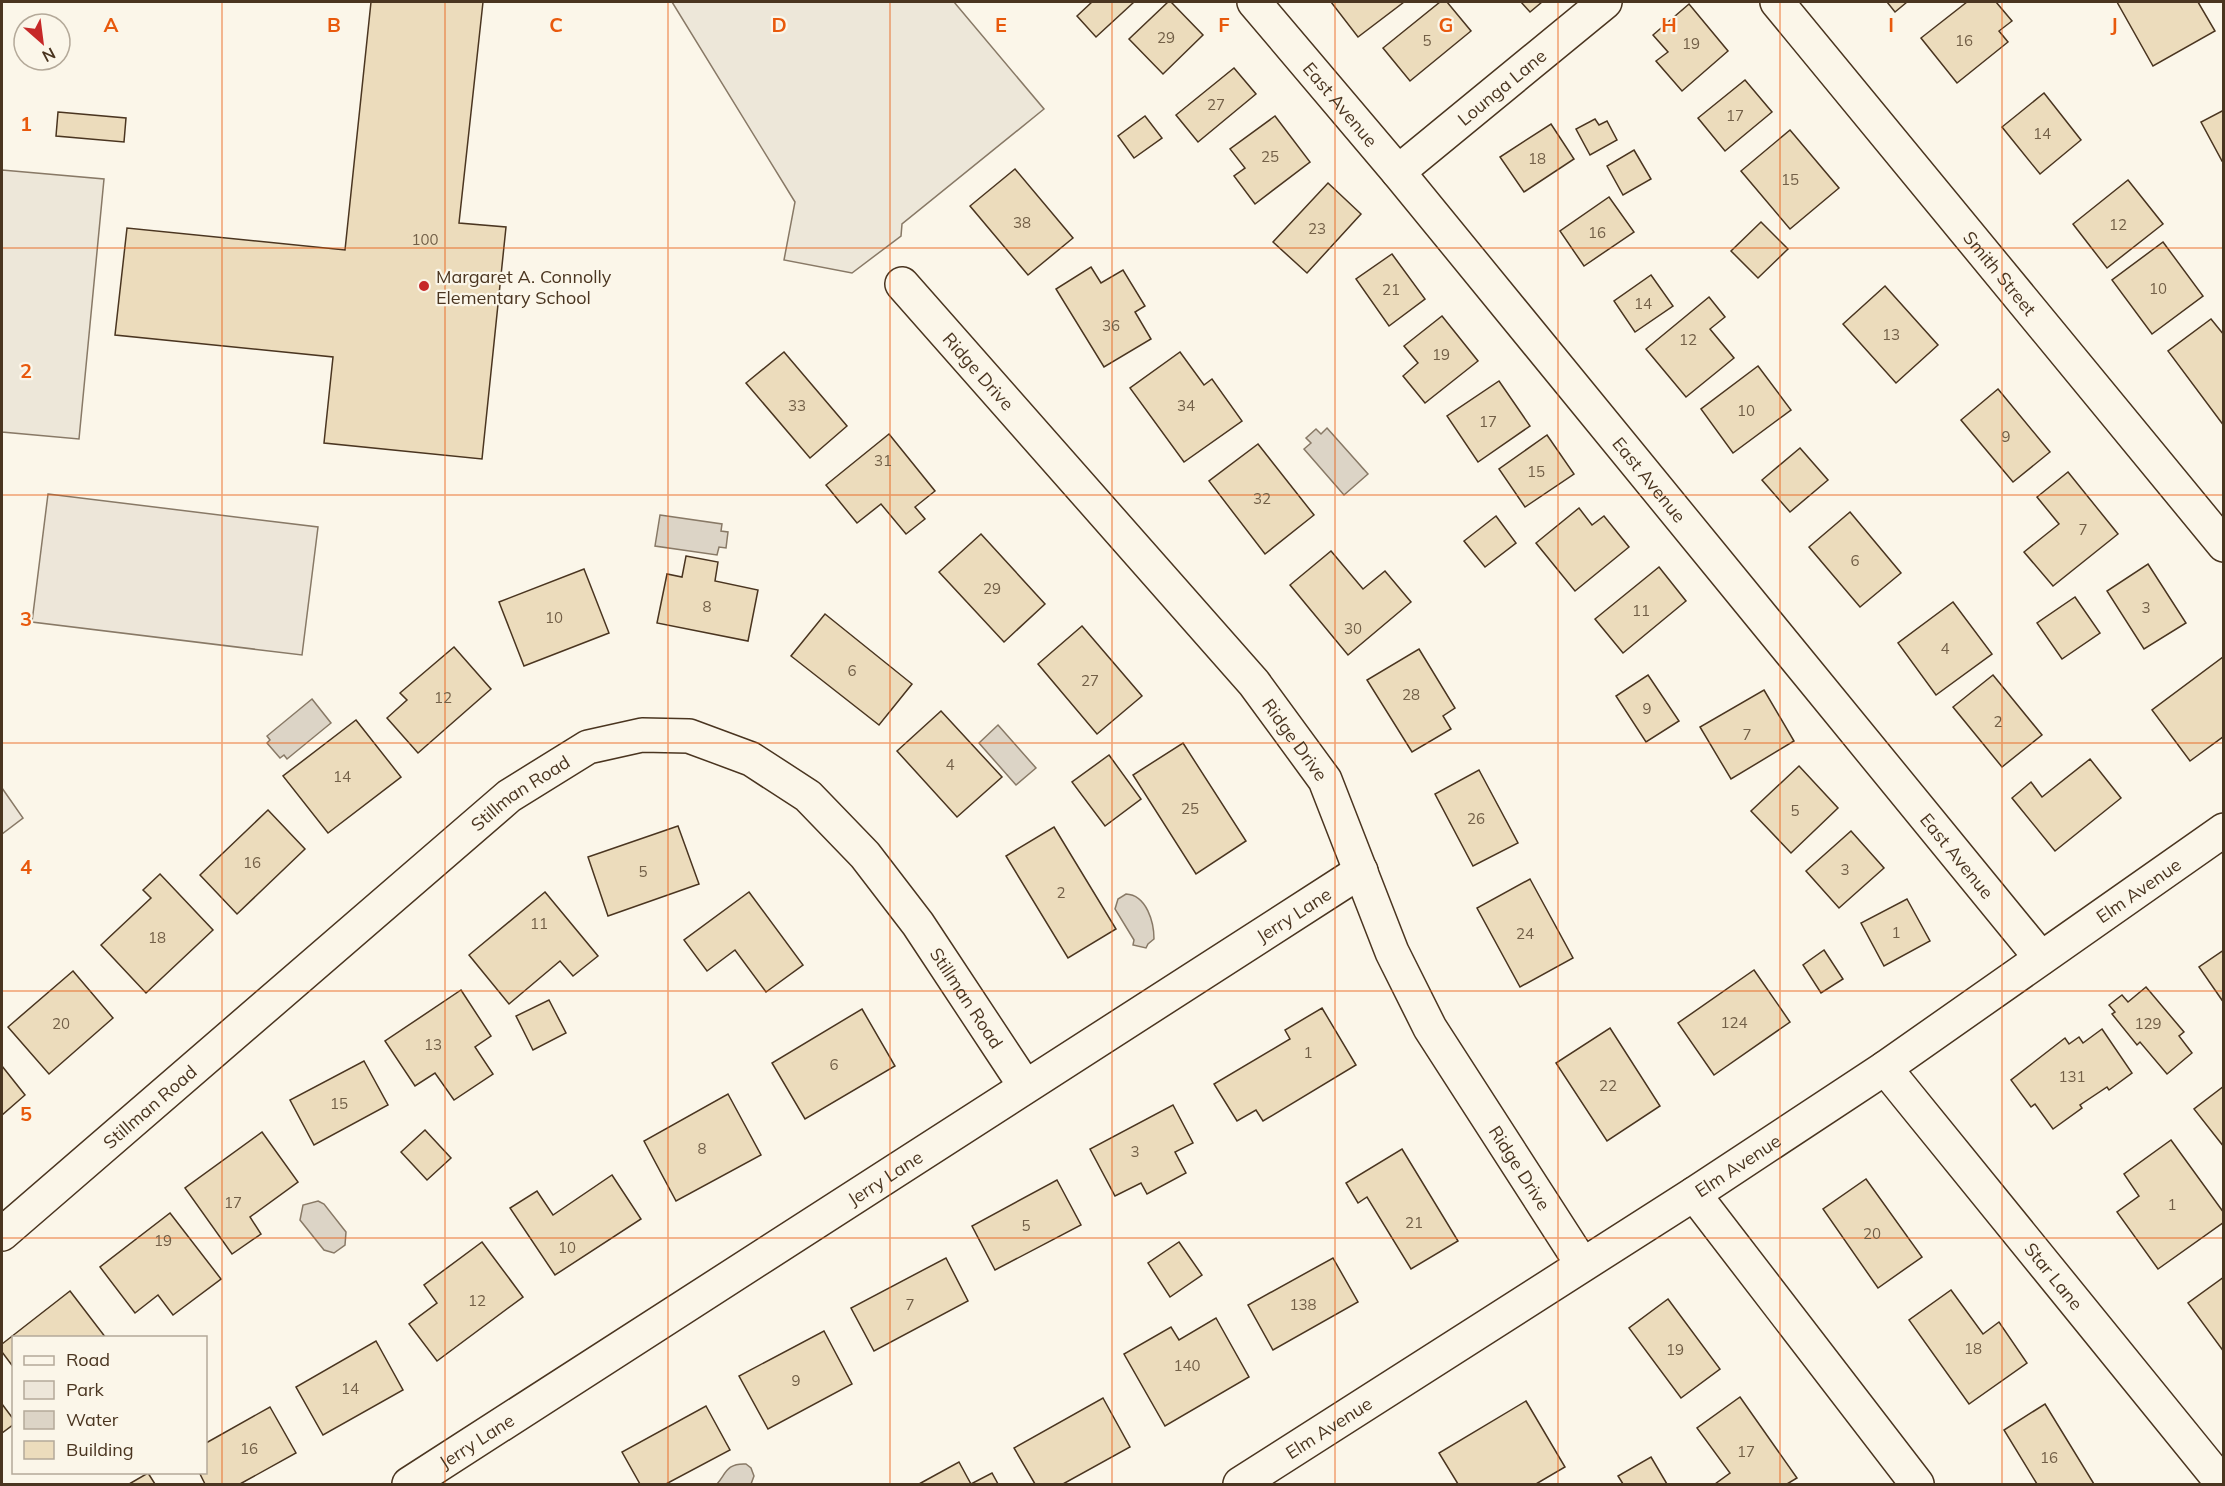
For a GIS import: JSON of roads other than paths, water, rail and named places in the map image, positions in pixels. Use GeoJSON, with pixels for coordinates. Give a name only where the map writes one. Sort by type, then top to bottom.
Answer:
{"type":"FeatureCollection","features":[{"type":"Feature","properties":{"kind":"street","name":"East Avenue"},"geometry":{"type":"LineString","coordinates":[[1254,2],[1398,172],[2041,958]]}},
{"type":"Feature","properties":{"kind":"street","name":"Lounga Lane"},"geometry":{"type":"LineString","coordinates":[[1398,172],[1605,2]]}},
{"type":"Feature","properties":{"kind":"street","name":"Smith Street"},"geometry":{"type":"LineString","coordinates":[[1777,2],[2223,545]]}},
{"type":"Feature","properties":{"kind":"street","name":"Ridge Drive"},"geometry":{"type":"LineString","coordinates":[[902,284],[1254,684],[1325,780],[1392,952],[1430,1028],[1582,1264]]}},
{"type":"Feature","properties":{"kind":"street","name":"Stillman Road"},"geometry":{"type":"LineString","coordinates":[[2,1234],[509,796],[588,747],[642,735],[689,736],[751,759],[808,796],[865,855],[918,924],[1025,1086]]}},
{"type":"Feature","properties":{"kind":"street","name":"Elm Avenue"},"geometry":{"type":"LineString","coordinates":[[1240,1485],[1694,1194],[1885,1068],[2223,830]]}},
{"type":"Feature","properties":{"kind":"street","name":"Jerry Lane"},"geometry":{"type":"LineString","coordinates":[[409,1485],[1361,871]]}},
{"type":"Feature","properties":{"kind":"street","name":"Star Lane"},"geometry":{"type":"LineString","coordinates":[[1885,1068],[2223,1485]]}},
{"type":"Feature","properties":{"kind":"street"},"geometry":{"type":"LineString","coordinates":[[1694,1194],[1917,1485]]}},
{"type":"Feature","properties":{"kind":"water"},"geometry":{"type":"Polygon","coordinates":[[[1327,428],[1368,474],[1344,495],[1304,449],[1311,443],[1306,438],[1316,429],[1321,434],[1327,428]]]}},
{"type":"Feature","properties":{"kind":"water"},"geometry":{"type":"Polygon","coordinates":[[[660,515],[722,524],[721,531],[728,532],[726,548],[719,547],[717,555],[655,546],[660,515]]]}},
{"type":"Feature","properties":{"kind":"water"},"geometry":{"type":"Polygon","coordinates":[[[312,699],[331,723],[287,759],[284,755],[280,758],[267,743],[270,740],[267,736],[312,699]]]}},
{"type":"Feature","properties":{"kind":"water"},"geometry":{"type":"Polygon","coordinates":[[[998,725],[1036,768],[1016,785],[979,743],[998,725]]]}},
{"type":"Feature","properties":{"kind":"water"},"geometry":{"type":"Polygon","coordinates":[[[1126,894],[1139,899],[1151,918],[1154,939],[1146,948],[1133,945],[1134,940],[1115,909],[1118,899],[1126,894]]]}},
{"type":"Feature","properties":{"kind":"water"},"geometry":{"type":"Polygon","coordinates":[[[318,1201],[324,1204],[346,1232],[345,1245],[334,1253],[324,1250],[300,1220],[303,1205],[318,1201]]]}},
{"type":"Feature","properties":{"kind":"water"},"geometry":{"type":"Polygon","coordinates":[[[746,1464],[751,1468],[754,1476],[751,1484],[717,1484],[730,1467],[746,1464]]]}},
{"type":"Feature","properties":{"kind":"place","name":"Margaret A. Connolly Elementary School"},"geometry":{"type":"Point","coordinates":[424,286]}}]}
